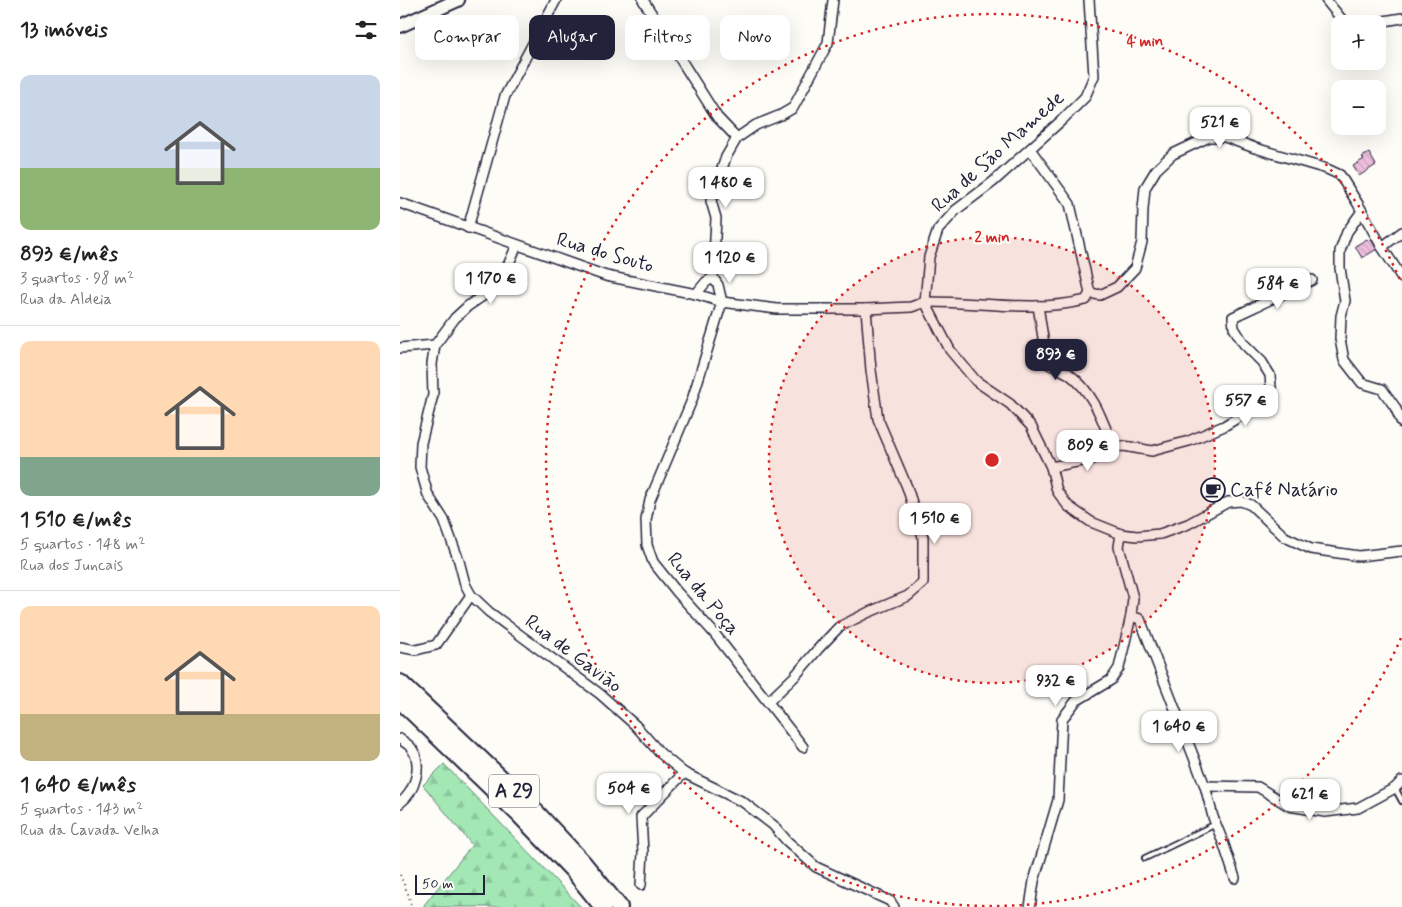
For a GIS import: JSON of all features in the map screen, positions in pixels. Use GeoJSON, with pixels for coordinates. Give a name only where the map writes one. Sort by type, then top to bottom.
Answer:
{"type":"FeatureCollection","features":[{"type":"Feature","properties":{"kind":"highway","name":"A 29"},"geometry":{"type":"LineString","coordinates":[[400,683],[528,805],[583,863],[619,907]]}},
{"type":"Feature","properties":{"kind":"highway","name":"A 29"},"geometry":{"type":"LineString","coordinates":[[400,700],[519,814],[573,870],[603,907]]}},
{"type":"Feature","properties":{"kind":"main road"},"geometry":{"type":"LineString","coordinates":[[400,26],[458,0]]}},
{"type":"Feature","properties":{"kind":"street"},"geometry":{"type":"LineString","coordinates":[[468,228],[506,96],[556,0]]}},
{"type":"Feature","properties":{"kind":"street"},"geometry":{"type":"LineString","coordinates":[[643,0],[717,117],[737,138]]}},
{"type":"Feature","properties":{"kind":"street"},"geometry":{"type":"LineString","coordinates":[[722,302],[718,285],[713,278],[716,218],[711,201],[726,157],[737,138],[756,125],[782,115],[793,108],[828,43],[833,0]]}},
{"type":"Feature","properties":{"kind":"street","name":"Rua de São Mamede"},"geometry":{"type":"LineString","coordinates":[[925,302],[929,257],[938,230],[956,210],[994,182],[1030,150],[1085,96],[1094,76],[1089,0]]}},
{"type":"Feature","properties":{"kind":"street"},"geometry":{"type":"LineString","coordinates":[[1326,0],[1338,15]]}},
{"type":"Feature","properties":{"kind":"street"},"geometry":{"type":"LineString","coordinates":[[1386,21],[1402,18]]}},
{"type":"Feature","properties":{"kind":"street","name":"Rua do Souto"},"geometry":{"type":"LineString","coordinates":[[400,202],[606,276],[696,294],[722,302],[777,310],[911,307],[925,302],[1038,306],[1086,300],[1090,294],[1100,295],[1117,287],[1134,268],[1142,242],[1145,188],[1156,170],[1173,154],[1209,137],[1225,137],[1255,148],[1327,169],[1340,175],[1402,278]]}},
{"type":"Feature","properties":{"kind":"street"},"geometry":{"type":"LineString","coordinates":[[1030,150],[1070,204],[1090,294]]}},
{"type":"Feature","properties":{"kind":"street"},"geometry":{"type":"LineString","coordinates":[[1362,211],[1347,232],[1340,251],[1340,268],[1345,301],[1341,316],[1340,339],[1344,360],[1362,383],[1382,390],[1396,407],[1402,423]]}},
{"type":"Feature","properties":{"kind":"street"},"geometry":{"type":"LineString","coordinates":[[1382,247],[1402,232]]}},
{"type":"Feature","properties":{"kind":"street"},"geometry":{"type":"LineString","coordinates":[[400,348],[435,346],[455,318],[468,306],[490,291],[506,270],[517,245]]}},
{"type":"Feature","properties":{"kind":"street"},"geometry":{"type":"LineString","coordinates":[[696,294],[706,282],[713,278]]}},
{"type":"Feature","properties":{"kind":"street"},"geometry":{"type":"LineString","coordinates":[[1051,467],[1092,460],[1113,447],[1124,446],[1152,452],[1189,442],[1224,426],[1257,406],[1267,398],[1271,386],[1270,375],[1262,362],[1244,344],[1234,328],[1233,317],[1312,280]]}},
{"type":"Feature","properties":{"kind":"street","name":"Rua da Poça"},"geometry":{"type":"LineString","coordinates":[[722,302],[692,400],[650,500],[646,520],[647,545],[653,562],[714,633],[803,747]]}},
{"type":"Feature","properties":{"kind":"street"},"geometry":{"type":"LineString","coordinates":[[925,302],[950,350],[976,381],[1010,404],[1031,426],[1051,467],[1057,492],[1068,506],[1091,522],[1121,534],[1137,536],[1160,534],[1188,524],[1228,502],[1241,501],[1251,505],[1285,537],[1311,549],[1360,556],[1402,550]]}},
{"type":"Feature","properties":{"kind":"street"},"geometry":{"type":"LineString","coordinates":[[1038,306],[1048,363],[1068,374],[1085,389],[1098,408],[1113,447]]}},
{"type":"Feature","properties":{"kind":"street"},"geometry":{"type":"LineString","coordinates":[[768,702],[795,676],[839,627],[908,596],[923,583],[923,537],[907,487],[878,418],[871,370],[866,309]]}},
{"type":"Feature","properties":{"kind":"street","name":"Rua de Gavião"},"geometry":{"type":"LineString","coordinates":[[435,346],[432,364],[432,395],[421,443],[420,467],[428,495],[444,520],[465,584],[471,595],[489,612],[600,694],[635,726],[660,753],[684,773],[743,802],[772,825],[816,867],[890,900],[894,907]]}},
{"type":"Feature","properties":{"kind":"street"},"geometry":{"type":"LineString","coordinates":[[1030,907],[1034,881],[1058,800],[1062,719],[1076,701],[1111,680],[1119,668],[1131,616],[1133,598],[1119,547],[1121,534]]}},
{"type":"Feature","properties":{"kind":"street"},"geometry":{"type":"LineString","coordinates":[[400,647],[416,650],[436,645],[471,595]]}},
{"type":"Feature","properties":{"kind":"street"},"geometry":{"type":"LineString","coordinates":[[1131,616],[1140,620],[1205,786],[1235,878]]}},
{"type":"Feature","properties":{"kind":"street"},"geometry":{"type":"LineString","coordinates":[[400,739],[412,749],[418,765],[412,791],[400,803]]}},
{"type":"Feature","properties":{"kind":"street"},"geometry":{"type":"LineString","coordinates":[[640,884],[643,853],[641,817],[684,773]]}},
{"type":"Feature","properties":{"kind":"street"},"geometry":{"type":"LineString","coordinates":[[1205,786],[1258,787],[1289,806],[1326,812],[1358,808],[1396,788],[1402,781]]}},
{"type":"Feature","properties":{"kind":"lane"},"geometry":{"type":"LineString","coordinates":[[1396,788],[1402,801]]}},
{"type":"Feature","properties":{"kind":"lane"},"geometry":{"type":"LineString","coordinates":[[1145,858],[1216,824]]}},
{"type":"Feature","properties":{"kind":"path"},"geometry":{"type":"LineString","coordinates":[[400,874],[411,907]]}},
{"type":"Feature","properties":{"kind":"green space"},"geometry":{"type":"Polygon","coordinates":[[[444,764],[581,907],[424,907],[472,845],[423,785],[444,764]]]}},
{"type":"Feature","properties":{"kind":"building"},"geometry":{"type":"Polygon","coordinates":[[[1369,153],[1376,165],[1359,176],[1353,166],[1364,159],[1362,157],[1369,153]]]}},
{"type":"Feature","properties":{"kind":"building"},"geometry":{"type":"Polygon","coordinates":[[[1367,239],[1368,241],[1371,239],[1377,249],[1362,258],[1355,246],[1367,239]]]}},
{"type":"Feature","properties":{"kind":"place","name":"Café Natário"},"geometry":{"type":"Point","coordinates":[1213,490]}}]}
